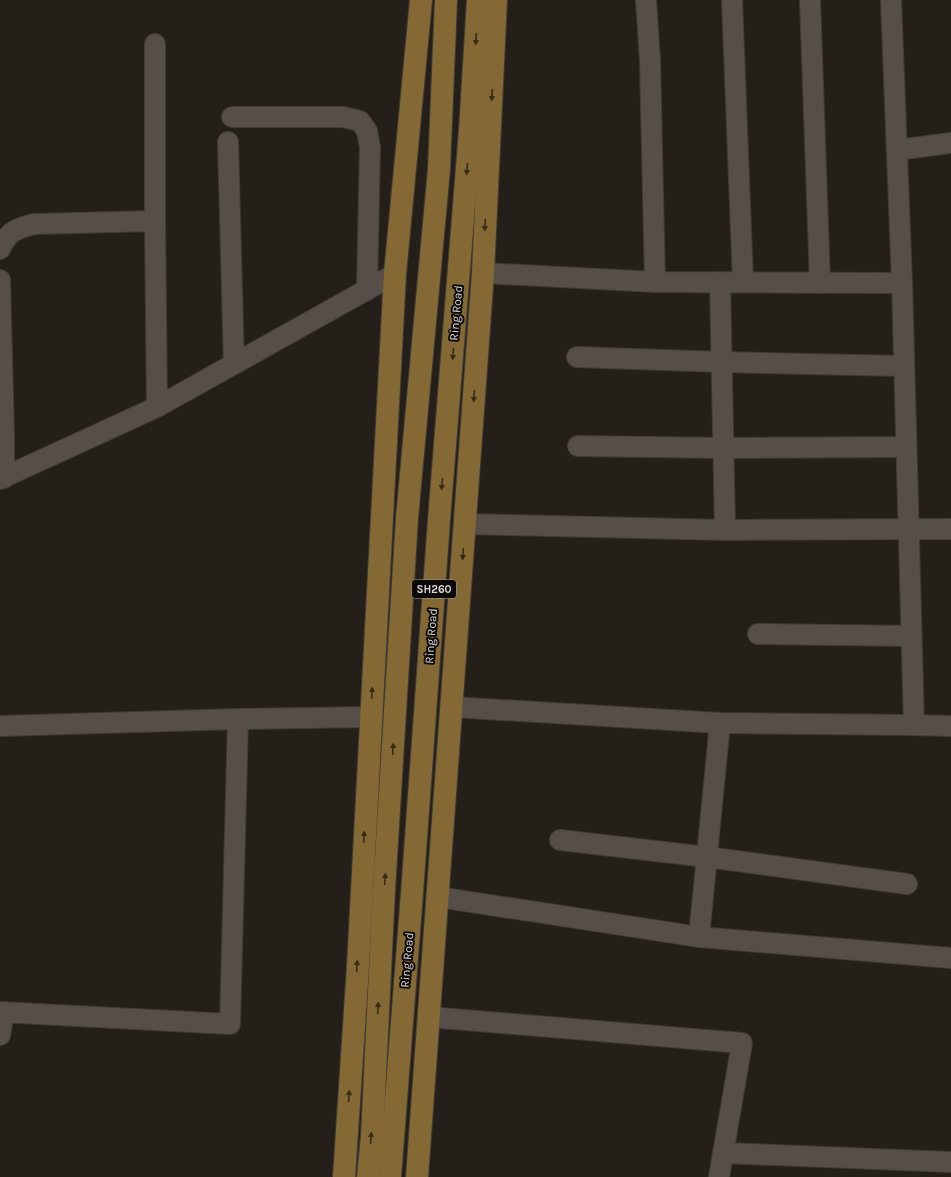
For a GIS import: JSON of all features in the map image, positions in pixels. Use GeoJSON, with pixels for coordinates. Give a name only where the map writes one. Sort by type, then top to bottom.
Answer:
{"type":"FeatureCollection","features":[{"type":"Feature","properties":{"kind":"main road"},"geometry":{"type":"LineString","coordinates":[[344,1177],[358,966],[370,717],[395,274],[422,0]]}},
{"type":"Feature","properties":{"kind":"main road","name":"SH260"},"geometry":{"type":"LineString","coordinates":[[368,1177],[372,1136],[385,874],[407,518],[439,169],[446,0]]}},
{"type":"Feature","properties":{"kind":"main road","name":"Ring Road"},"geometry":{"type":"LineString","coordinates":[[390,1177],[470,130],[478,0]]}},
{"type":"Feature","properties":{"kind":"main road","name":"Ring Road"},"geometry":{"type":"LineString","coordinates":[[417,1177],[483,273],[496,0]]}},
{"type":"Feature","properties":{"kind":"street"},"geometry":{"type":"LineString","coordinates":[[646,0],[650,61],[655,282]]}},
{"type":"Feature","properties":{"kind":"street"},"geometry":{"type":"LineString","coordinates":[[732,0],[743,282]]}},
{"type":"Feature","properties":{"kind":"street"},"geometry":{"type":"LineString","coordinates":[[810,0],[820,283]]}},
{"type":"Feature","properties":{"kind":"street"},"geometry":{"type":"LineString","coordinates":[[891,0],[902,283],[914,725]]}},
{"type":"Feature","properties":{"kind":"street"},"geometry":{"type":"LineString","coordinates":[[155,44],[157,407]]}},
{"type":"Feature","properties":{"kind":"street"},"geometry":{"type":"LineString","coordinates":[[232,117],[343,117],[360,121],[367,131],[370,147],[367,290]]}},
{"type":"Feature","properties":{"kind":"street"},"geometry":{"type":"LineString","coordinates":[[228,142],[234,364]]}},
{"type":"Feature","properties":{"kind":"street"},"geometry":{"type":"LineString","coordinates":[[897,150],[951,143]]}},
{"type":"Feature","properties":{"kind":"street"},"geometry":{"type":"LineString","coordinates":[[0,249],[6,237],[19,228],[34,224],[155,221]]}},
{"type":"Feature","properties":{"kind":"street"},"geometry":{"type":"LineString","coordinates":[[483,273],[655,282],[902,283]]}},
{"type":"Feature","properties":{"kind":"street"},"geometry":{"type":"LineString","coordinates":[[0,280],[4,436],[2,479],[157,407],[395,274]]}},
{"type":"Feature","properties":{"kind":"street"},"geometry":{"type":"LineString","coordinates":[[720,282],[725,530]]}},
{"type":"Feature","properties":{"kind":"street"},"geometry":{"type":"LineString","coordinates":[[577,357],[904,366]]}},
{"type":"Feature","properties":{"kind":"street"},"geometry":{"type":"LineString","coordinates":[[578,446],[724,448],[906,447]]}},
{"type":"Feature","properties":{"kind":"street"},"geometry":{"type":"LineString","coordinates":[[465,524],[725,530],[951,529]]}},
{"type":"Feature","properties":{"kind":"street"},"geometry":{"type":"LineString","coordinates":[[758,634],[912,636]]}},
{"type":"Feature","properties":{"kind":"street"},"geometry":{"type":"LineString","coordinates":[[452,707],[720,723],[951,726]]}},
{"type":"Feature","properties":{"kind":"street"},"geometry":{"type":"LineString","coordinates":[[0,734],[0,726],[238,719],[370,717]]}},
{"type":"Feature","properties":{"kind":"street"},"geometry":{"type":"LineString","coordinates":[[0,1035],[2,1012],[230,1024],[238,719]]}},
{"type":"Feature","properties":{"kind":"street"},"geometry":{"type":"LineString","coordinates":[[699,937],[720,723]]}},
{"type":"Feature","properties":{"kind":"street"},"geometry":{"type":"LineString","coordinates":[[560,840],[707,857],[907,884]]}},
{"type":"Feature","properties":{"kind":"street"},"geometry":{"type":"LineString","coordinates":[[438,897],[699,937],[951,958]]}},
{"type":"Feature","properties":{"kind":"street"},"geometry":{"type":"LineString","coordinates":[[429,1017],[742,1043],[719,1177]]}},
{"type":"Feature","properties":{"kind":"street"},"geometry":{"type":"LineString","coordinates":[[723,1153],[951,1162]]}}]}
